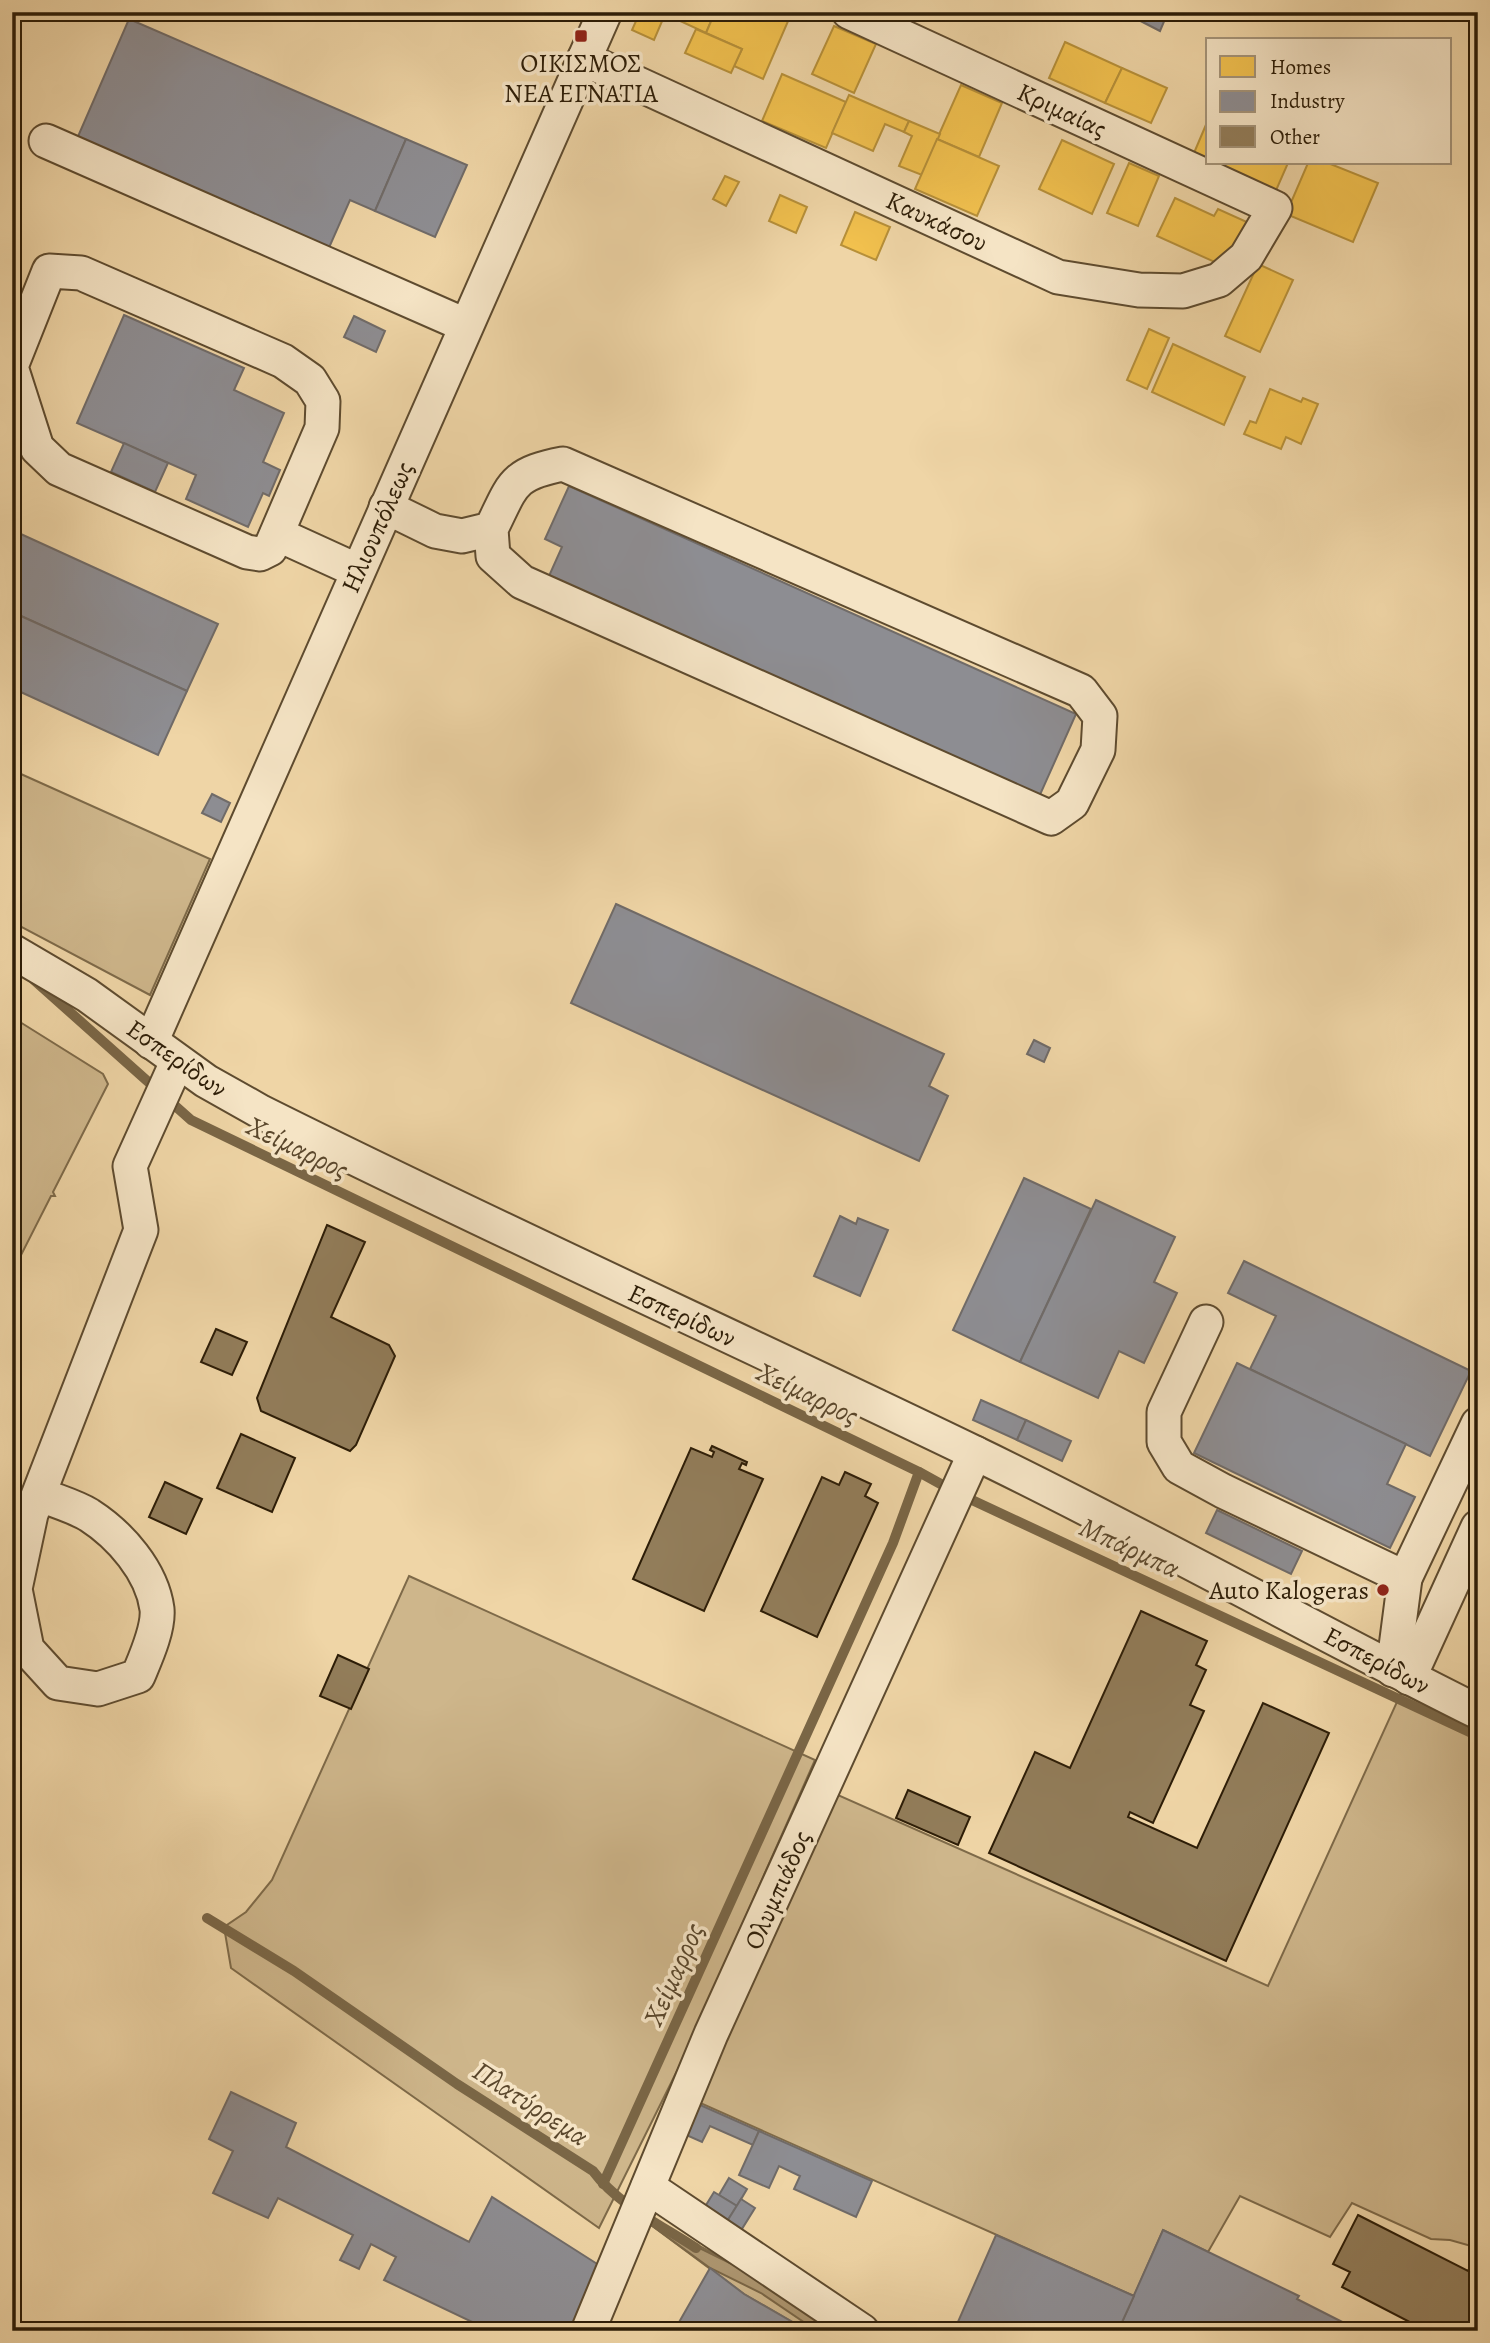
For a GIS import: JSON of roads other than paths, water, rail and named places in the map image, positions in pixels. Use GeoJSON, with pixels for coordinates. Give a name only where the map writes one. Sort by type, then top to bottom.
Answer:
{"type":"FeatureCollection","features":[{"type":"Feature","properties":{"kind":"street","name":"Ηλιουπόλεως"},"geometry":{"type":"LineString","coordinates":[[151,1042],[604,12]]}},
{"type":"Feature","properties":{"kind":"street","name":"Κριμαίας"},"geometry":{"type":"LineString","coordinates":[[849,12],[1275,208]]}},
{"type":"Feature","properties":{"kind":"street","name":"Καυκάσου"},"geometry":{"type":"LineString","coordinates":[[584,59],[1059,277],[1139,290],[1183,291],[1195,288],[1219,280],[1246,257],[1275,208]]}},
{"type":"Feature","properties":{"kind":"street"},"geometry":{"type":"LineString","coordinates":[[46,141],[465,325]]}},
{"type":"Feature","properties":{"kind":"street"},"geometry":{"type":"LineString","coordinates":[[12,364],[49,271],[80,274],[283,361],[310,380],[323,401],[322,429],[270,549],[260,554],[247,552],[60,469],[37,448],[12,370]]}},
{"type":"Feature","properties":{"kind":"street"},"geometry":{"type":"LineString","coordinates":[[563,464],[1081,691],[1100,716],[1098,750],[1072,803],[1051,818],[522,582],[494,556],[491,529],[514,482],[538,469],[563,464]]}},
{"type":"Feature","properties":{"kind":"street"},"geometry":{"type":"LineString","coordinates":[[386,507],[435,531],[462,536],[491,529]]}},
{"type":"Feature","properties":{"kind":"street"},"geometry":{"type":"LineString","coordinates":[[277,534],[358,571]]}},
{"type":"Feature","properties":{"kind":"street","name":"Εσπερίδων"},"geometry":{"type":"LineString","coordinates":[[12,951],[87,995],[177,1062],[228,1094],[329,1146],[1131,1530],[1401,1674],[1478,1712]]}},
{"type":"Feature","properties":{"kind":"street"},"geometry":{"type":"LineString","coordinates":[[39,1494],[88,1515],[125,1545],[149,1580],[157,1611],[149,1651],[138,1676],[98,1689],[58,1683],[27,1649],[15,1589],[31,1514],[141,1230],[130,1166],[177,1062]]}},
{"type":"Feature","properties":{"kind":"street"},"geometry":{"type":"LineString","coordinates":[[1206,1322],[1164,1412],[1164,1442],[1179,1467],[1223,1491],[1405,1578]]}},
{"type":"Feature","properties":{"kind":"street"},"geometry":{"type":"LineString","coordinates":[[1401,1674],[1405,1578],[1478,1424]]}},
{"type":"Feature","properties":{"kind":"street","name":"Ολυμπιάδος"},"geometry":{"type":"LineString","coordinates":[[588,2331],[711,2035],[975,1453]]}},
{"type":"Feature","properties":{"kind":"street"},"geometry":{"type":"LineString","coordinates":[[1401,1674],[1478,1527]]}},
{"type":"Feature","properties":{"kind":"street"},"geometry":{"type":"LineString","coordinates":[[648,2187],[862,2331]]}},
{"type":"Feature","properties":{"kind":"waterway","name":"Χείμαρρος"},"geometry":{"type":"LineString","coordinates":[[34,980],[191,1120],[919,1472],[893,1543],[603,2184]]}},
{"type":"Feature","properties":{"kind":"waterway","name":"Μπάρμπα"},"geometry":{"type":"LineString","coordinates":[[919,1472],[957,1493],[1478,1736]]}},
{"type":"Feature","properties":{"kind":"waterway","name":"Πλατύρρεμα"},"geometry":{"type":"LineString","coordinates":[[207,1918],[294,1971],[457,2084],[593,2171],[627,2204],[696,2248]]}},
{"type":"Feature","properties":{"kind":"place","name":"ΟΙΚΙΣΜΟΣ ΝΕΑ ΕΓΝΑΤΙΑ"},"geometry":{"type":"Point","coordinates":[581,36]}},
{"type":"Feature","properties":{"kind":"place","name":"Auto Kalogeras"},"geometry":{"type":"Point","coordinates":[1383,1590]}}]}
